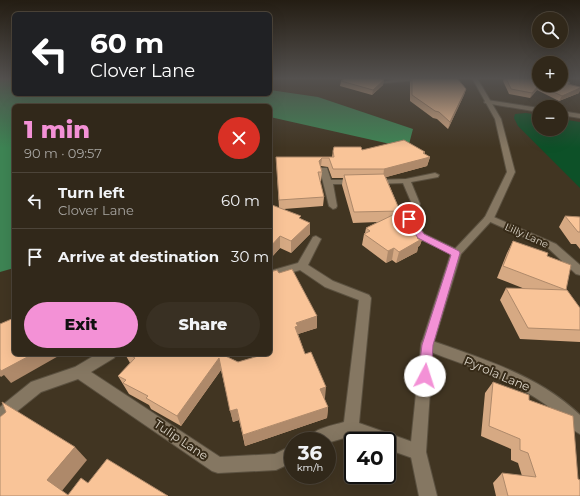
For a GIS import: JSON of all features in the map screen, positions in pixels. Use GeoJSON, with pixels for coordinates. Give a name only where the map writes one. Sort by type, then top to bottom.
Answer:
{"type":"FeatureCollection","features":[{"type":"Feature","properties":{"kind":"street"},"geometry":{"type":"LineString","coordinates":[[487,102],[532,109]]}},
{"type":"Feature","properties":{"kind":"street"},"geometry":{"type":"LineString","coordinates":[[428,496],[418,452],[427,345],[456,253],[489,218],[511,172],[498,119],[487,102]]}},
{"type":"Feature","properties":{"kind":"street"},"geometry":{"type":"LineString","coordinates":[[568,114],[580,116]]}},
{"type":"Feature","properties":{"kind":"street"},"geometry":{"type":"LineString","coordinates":[[324,170],[333,206]]}},
{"type":"Feature","properties":{"kind":"street"},"geometry":{"type":"LineString","coordinates":[[328,182],[406,181],[435,174]]}},
{"type":"Feature","properties":{"kind":"street"},"geometry":{"type":"LineString","coordinates":[[406,181],[416,204],[409,219],[417,231],[421,236],[456,253]]}},
{"type":"Feature","properties":{"kind":"street","name":"Lilly Lane"},"geometry":{"type":"LineString","coordinates":[[489,218],[552,246],[580,271]]}},
{"type":"Feature","properties":{"kind":"street"},"geometry":{"type":"LineString","coordinates":[[272,274],[302,266],[316,239]]}},
{"type":"Feature","properties":{"kind":"street"},"geometry":{"type":"LineString","coordinates":[[302,266],[330,284],[364,298],[351,428]]}},
{"type":"Feature","properties":{"kind":"street","name":"Pyrola Lane"},"geometry":{"type":"LineString","coordinates":[[427,345],[525,384],[568,412],[580,426]]}},
{"type":"Feature","properties":{"kind":"street"},"geometry":{"type":"LineString","coordinates":[[0,416],[36,387],[79,372],[106,356]]}},
{"type":"Feature","properties":{"kind":"street","name":"Tulip Lane"},"geometry":{"type":"LineString","coordinates":[[79,372],[218,465],[276,462],[284,458]]}},
{"type":"Feature","properties":{"kind":"street"},"geometry":{"type":"LineString","coordinates":[[336,433],[351,428],[418,452]]}},
{"type":"Feature","properties":{"kind":"green space"},"geometry":{"type":"Polygon","coordinates":[[[0,101],[330,101],[413,129],[408,148],[272,117],[272,104],[12,104],[12,269],[0,272],[0,101]]]}},
{"type":"Feature","properties":{"kind":"green space"},"geometry":{"type":"Polygon","coordinates":[[[515,114],[532,114],[532,136],[568,136],[568,120],[580,122],[580,188],[518,126],[514,118],[515,114]]]}},
{"type":"Feature","properties":{"kind":"building"},"geometry":{"type":"Polygon","coordinates":[[[421,101],[460,101],[450,122],[439,112],[421,101]]]}},
{"type":"Feature","properties":{"kind":"building"},"geometry":{"type":"Polygon","coordinates":[[[404,140],[425,152],[423,153],[430,157],[384,169],[333,169],[329,158],[322,158],[319,161],[322,172],[318,172],[324,197],[279,200],[276,157],[334,157],[334,147],[361,147],[362,150],[404,140]]]}},
{"type":"Feature","properties":{"kind":"building"},"geometry":{"type":"Polygon","coordinates":[[[384,174],[400,211],[354,212],[344,175],[384,174]]]}},
{"type":"Feature","properties":{"kind":"building"},"geometry":{"type":"Polygon","coordinates":[[[272,205],[301,216],[299,218],[310,223],[291,241],[280,236],[272,245],[272,205]]]}},
{"type":"Feature","properties":{"kind":"building"},"geometry":{"type":"Polygon","coordinates":[[[401,211],[405,222],[424,234],[417,238],[420,240],[399,252],[394,248],[388,251],[364,234],[370,231],[366,228],[401,211]]]}},
{"type":"Feature","properties":{"kind":"building"},"geometry":{"type":"Polygon","coordinates":[[[565,216],[580,217],[580,232],[578,232],[565,216]]]}},
{"type":"Feature","properties":{"kind":"building"},"geometry":{"type":"Polygon","coordinates":[[[513,241],[548,253],[547,256],[571,265],[566,290],[503,266],[513,241]]]}},
{"type":"Feature","properties":{"kind":"building"},"geometry":{"type":"Polygon","coordinates":[[[292,269],[317,316],[296,323],[298,326],[295,327],[305,354],[311,352],[326,387],[320,389],[328,407],[243,435],[237,409],[230,411],[219,358],[177,416],[146,398],[148,396],[123,383],[126,380],[118,376],[135,358],[132,356],[225,356],[238,362],[259,356],[272,356],[272,271],[277,270],[279,273],[292,269]]]}},
{"type":"Feature","properties":{"kind":"building"},"geometry":{"type":"Polygon","coordinates":[[[506,288],[567,290],[580,308],[580,330],[528,328],[506,288]]]}},
{"type":"Feature","properties":{"kind":"building"},"geometry":{"type":"Polygon","coordinates":[[[12,319],[12,356],[29,356],[1,371],[0,369],[0,324],[12,319]]]}},
{"type":"Feature","properties":{"kind":"building"},"geometry":{"type":"Polygon","coordinates":[[[493,382],[529,395],[529,400],[573,416],[578,479],[580,480],[580,496],[508,496],[502,473],[536,477],[528,453],[520,450],[520,439],[489,426],[493,382]]]}},
{"type":"Feature","properties":{"kind":"building"},"geometry":{"type":"Polygon","coordinates":[[[2,402],[75,447],[47,480],[68,495],[81,478],[88,483],[107,459],[168,496],[0,496],[0,417],[6,412],[2,402]]]}},
{"type":"Feature","properties":{"kind":"route"},"geometry":{"type":"LineString","coordinates":[[409,219],[421,236],[456,253],[427,345],[425,376]]}}]}
